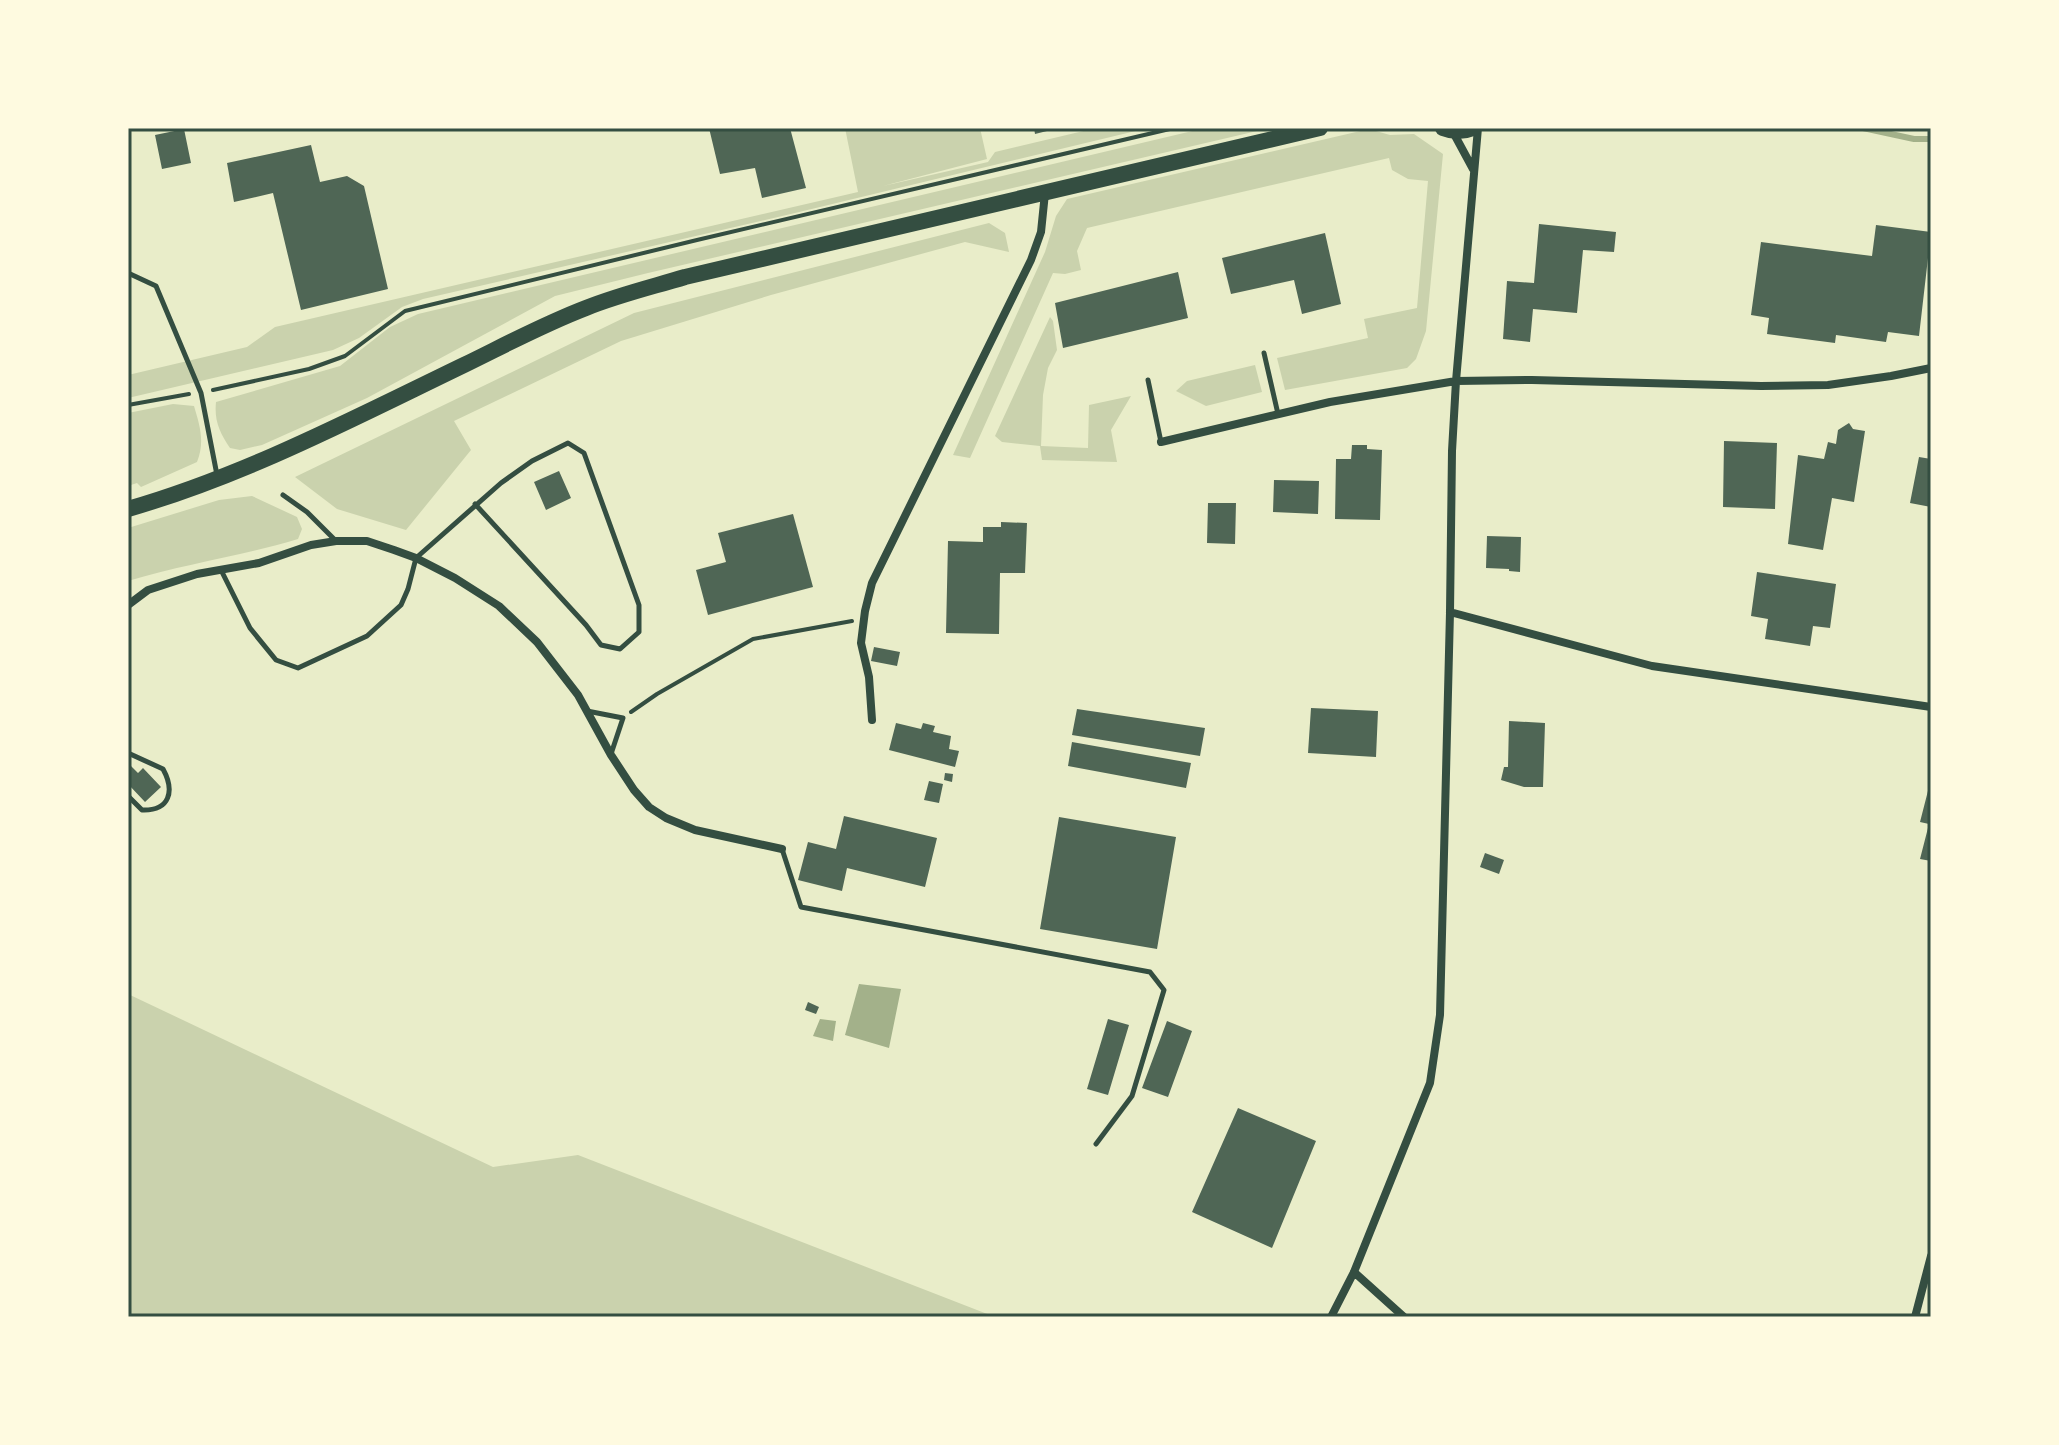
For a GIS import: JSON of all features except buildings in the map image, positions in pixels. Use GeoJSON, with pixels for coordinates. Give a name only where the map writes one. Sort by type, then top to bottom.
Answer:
{"type":"FeatureCollection","features":[{"type":"Feature","properties":{"kind":"main road"},"geometry":{"type":"LineString","coordinates":[[128,509],[218,480],[327,432],[554,321],[608,300],[685,277],[1320,128]]}},
{"type":"Feature","properties":{"kind":"main road"},"geometry":{"type":"LineString","coordinates":[[1448,130],[1476,128]]}},
{"type":"Feature","properties":{"kind":"street"},"geometry":{"type":"LineString","coordinates":[[1331,1317],[1354,1272],[1430,1083],[1440,1015],[1452,451],[1476,128]]}},
{"type":"Feature","properties":{"kind":"street"},"geometry":{"type":"LineString","coordinates":[[1448,130],[1474,172]]}},
{"type":"Feature","properties":{"kind":"street"},"geometry":{"type":"LineString","coordinates":[[872,720],[869,677],[861,643],[872,583],[1031,260],[1041,232],[1045,193]]}},
{"type":"Feature","properties":{"kind":"street"},"geometry":{"type":"LineString","coordinates":[[1161,442],[1330,402],[1456,381],[1828,385],[1931,368]]}},
{"type":"Feature","properties":{"kind":"street"},"geometry":{"type":"LineString","coordinates":[[128,605],[148,590],[197,574],[259,563],[311,545],[367,541],[416,558],[499,606],[537,642],[578,695],[611,755],[649,807],[695,830],[782,849]]}},
{"type":"Feature","properties":{"kind":"street"},"geometry":{"type":"LineString","coordinates":[[1450,612],[1652,666],[1931,707]]}},
{"type":"Feature","properties":{"kind":"street"},"geometry":{"type":"LineString","coordinates":[[1915,1317],[1931,1256]]}},
{"type":"Feature","properties":{"kind":"street"},"geometry":{"type":"LineString","coordinates":[[1354,1272],[1404,1317]]}},
{"type":"Feature","properties":{"kind":"lane"},"geometry":{"type":"LineString","coordinates":[[128,273],[156,286],[201,393],[218,480]]}},
{"type":"Feature","properties":{"kind":"lane"},"geometry":{"type":"LineString","coordinates":[[1264,353],[1278,414]]}},
{"type":"Feature","properties":{"kind":"lane"},"geometry":{"type":"LineString","coordinates":[[1148,380],[1161,442]]}},
{"type":"Feature","properties":{"kind":"lane"},"geometry":{"type":"LineString","coordinates":[[221,570],[250,628],[276,660],[298,668],[367,636],[401,605],[416,558],[475,504],[501,483],[532,461],[568,443],[584,453],[639,605],[639,632],[620,649],[601,645],[475,504]]}},
{"type":"Feature","properties":{"kind":"lane"},"geometry":{"type":"LineString","coordinates":[[283,495],[307,512],[336,541]]}},
{"type":"Feature","properties":{"kind":"lane"},"geometry":{"type":"LineString","coordinates":[[587,711],[623,718],[611,755]]}},
{"type":"Feature","properties":{"kind":"lane"},"geometry":{"type":"LineString","coordinates":[[128,753],[163,769],[169,793],[160,807],[149,810],[142,810],[128,796]]}},
{"type":"Feature","properties":{"kind":"lane"},"geometry":{"type":"LineString","coordinates":[[782,849],[801,907],[1150,972],[1164,990],[1132,1096],[1096,1144]]}},
{"type":"Feature","properties":{"kind":"path"},"geometry":{"type":"LineString","coordinates":[[128,405],[201,393],[309,369],[345,356],[405,311],[1174,128]]}},
{"type":"Feature","properties":{"kind":"path"},"geometry":{"type":"LineString","coordinates":[[623,718],[657,694],[753,639],[864,618]]}},
{"type":"Feature","properties":{"kind":"shaded area"},"geometry":{"type":"Polygon","coordinates":[[[845,128],[980,128],[987,159],[883,186],[988,162],[995,152],[1096,128],[1148,128],[423,299],[402,307],[359,338],[333,350],[128,398],[128,375],[247,347],[275,327],[858,192],[845,128]]]}},
{"type":"Feature","properties":{"kind":"shaded area"},"geometry":{"type":"Polygon","coordinates":[[[1205,128],[1270,128],[555,296],[367,398],[262,445],[240,450],[230,448],[218,426],[216,402],[340,366],[390,327],[418,314],[1205,128]]]}},
{"type":"Feature","properties":{"kind":"shaded area"},"geometry":{"type":"Polygon","coordinates":[[[1369,129],[1390,135],[1414,134],[1443,154],[1426,331],[1416,359],[1407,368],[1285,390],[1277,358],[1368,338],[1364,319],[1417,308],[1428,181],[1408,179],[1392,170],[1389,158],[1087,228],[1077,251],[1081,270],[1053,273],[970,458],[953,455],[1045,252],[1056,216],[1067,199],[1369,129]]]}},
{"type":"Feature","properties":{"kind":"shaded area"},"geometry":{"type":"Polygon","coordinates":[[[989,223],[1005,233],[1009,252],[965,242],[771,295],[621,341],[454,421],[471,450],[406,530],[337,509],[295,477],[634,313],[989,223]]]}},
{"type":"Feature","properties":{"kind":"shaded area"},"geometry":{"type":"Polygon","coordinates":[[[1050,317],[1057,350],[1048,368],[1043,395],[1041,446],[1088,448],[1089,405],[1131,396],[1111,430],[1117,462],[1042,460],[1040,446],[1002,442],[995,436],[1050,317]]]}},
{"type":"Feature","properties":{"kind":"shaded area"},"geometry":{"type":"Polygon","coordinates":[[[1255,365],[1262,392],[1206,406],[1176,391],[1187,381],[1255,365]]]}},
{"type":"Feature","properties":{"kind":"shaded area"},"geometry":{"type":"Polygon","coordinates":[[[173,404],[194,406],[201,441],[197,462],[141,487],[137,483],[128,486],[128,413],[173,404]]]}},
{"type":"Feature","properties":{"kind":"shaded area"},"geometry":{"type":"Polygon","coordinates":[[[252,496],[297,517],[302,529],[298,539],[128,581],[128,528],[219,500],[252,496]]]}},
{"type":"Feature","properties":{"kind":"shaded area"},"geometry":{"type":"Polygon","coordinates":[[[859,984],[901,989],[889,1048],[845,1035],[859,984]]]}},
{"type":"Feature","properties":{"kind":"shaded area"},"geometry":{"type":"Polygon","coordinates":[[[128,994],[493,1167],[578,1155],[995,1317],[128,1317],[128,994]]]}},
{"type":"Feature","properties":{"kind":"shaded area"},"geometry":{"type":"Polygon","coordinates":[[[820,1019],[836,1021],[833,1041],[813,1036],[820,1019]]]}},
{"type":"Feature","properties":{"kind":"waterway"},"geometry":{"type":"LineString","coordinates":[[1863,128],[1914,139],[1931,139]]}}]}
